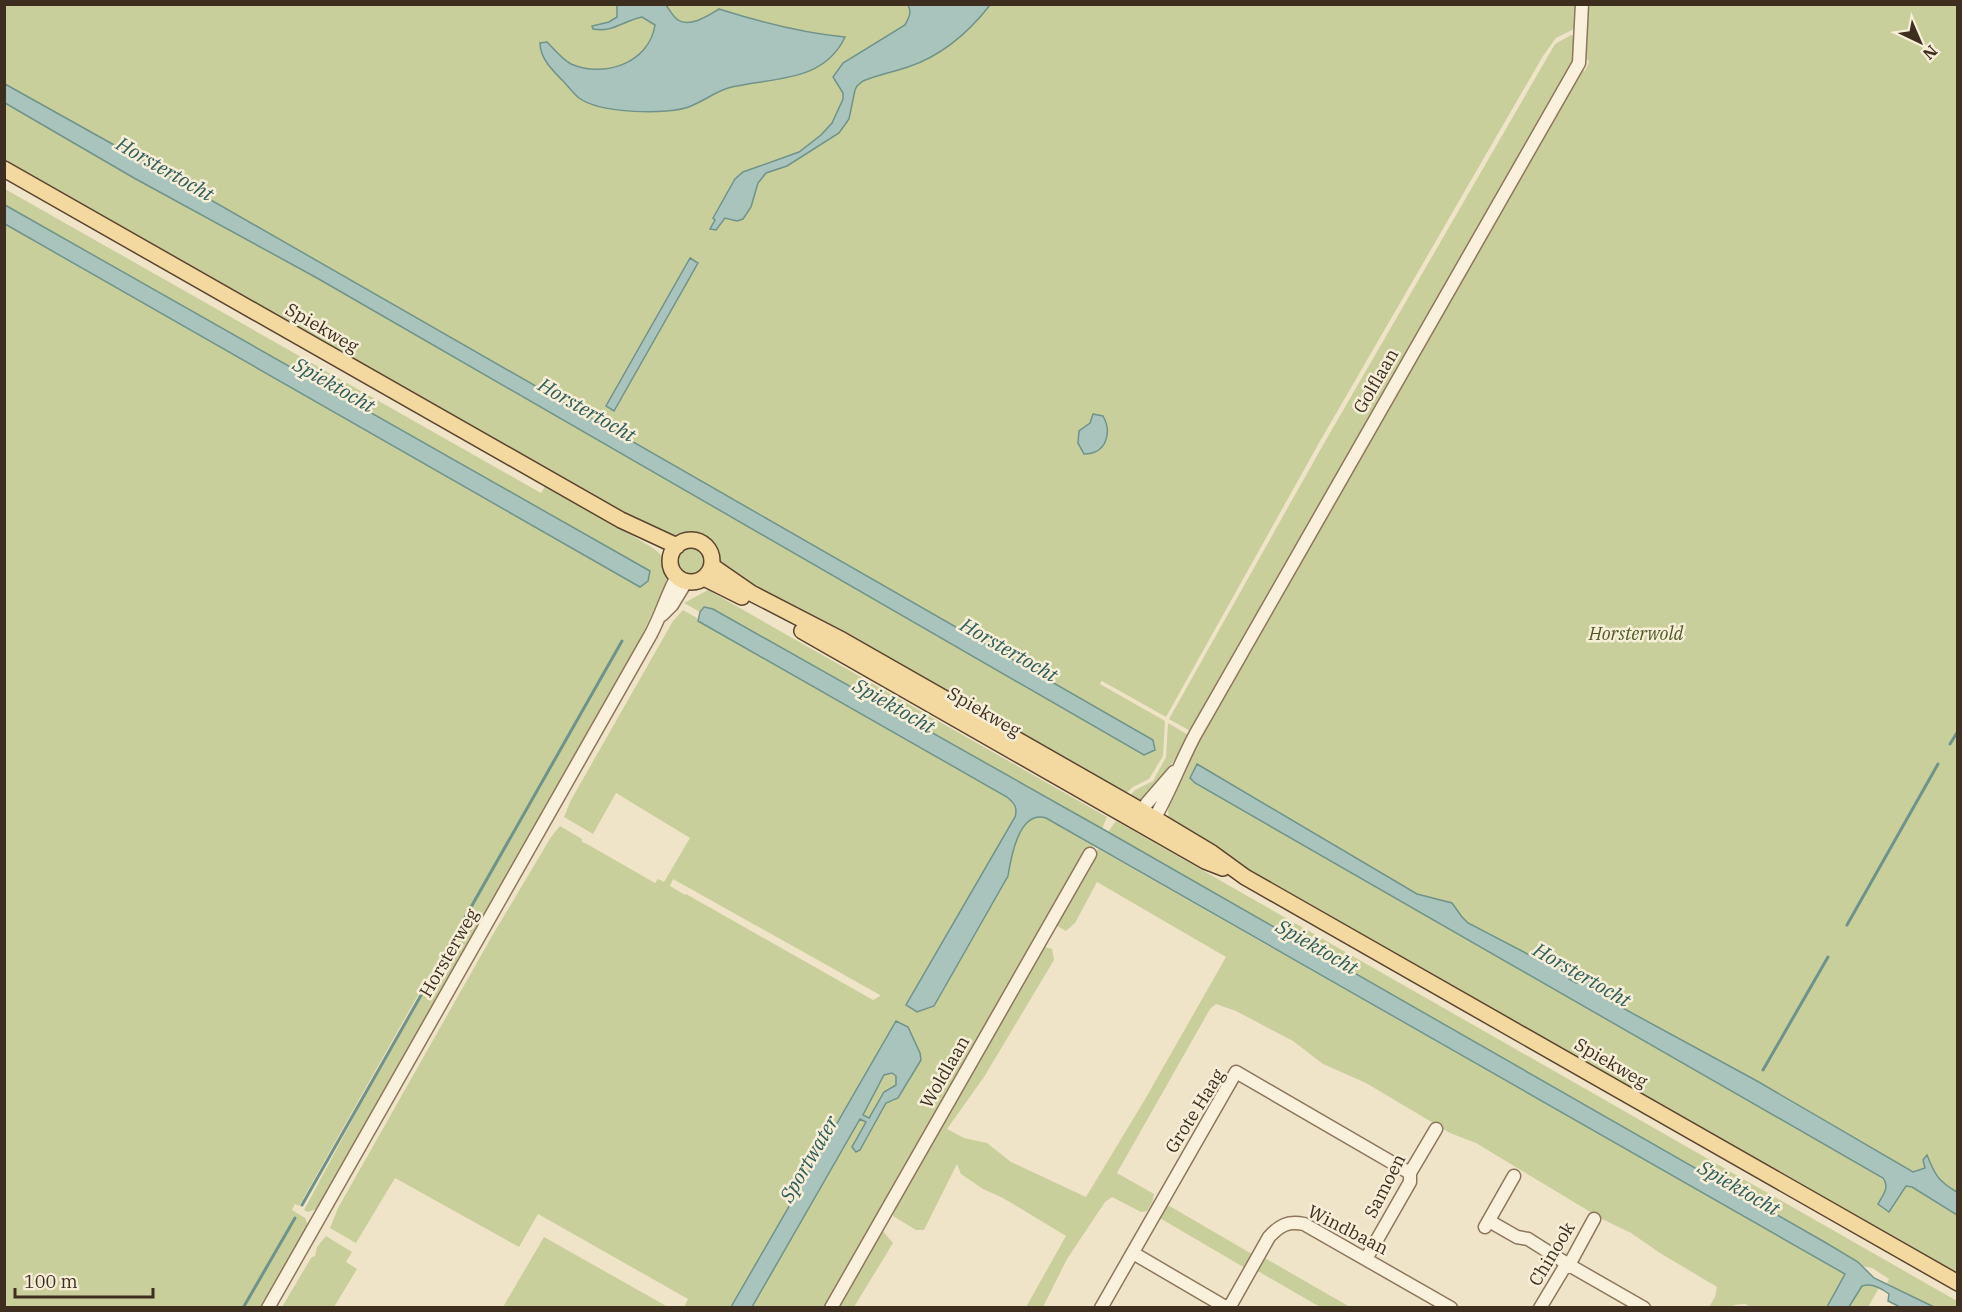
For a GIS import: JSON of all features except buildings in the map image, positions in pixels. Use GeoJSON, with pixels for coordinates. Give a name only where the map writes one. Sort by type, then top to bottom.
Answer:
{"type":"FeatureCollection","features":[{"type":"Feature","properties":{"kind":"main road","name":"Spiekweg"},"geometry":{"type":"LineString","coordinates":[[4,169],[674,550]]}},
{"type":"Feature","properties":{"kind":"main road"},"geometry":{"type":"LineString","coordinates":[[694,540],[702,543],[709,549],[712,557],[708,572],[693,582],[681,579],[672,570],[674,550],[685,541],[694,540]]}},
{"type":"Feature","properties":{"kind":"main road","name":"Spiekweg"},"geometry":{"type":"LineString","coordinates":[[708,572],[842,640],[1146,820],[1212,853],[1245,877],[1958,1283]]}},
{"type":"Feature","properties":{"kind":"street","name":"Golflaan"},"geometry":{"type":"LineString","coordinates":[[1146,820],[1168,794],[1177,769],[1580,63],[1582,4]]}},
{"type":"Feature","properties":{"kind":"street","name":"Horsterweg"},"geometry":{"type":"LineString","coordinates":[[268,1308],[661,616],[664,600],[681,579]]}},
{"type":"Feature","properties":{"kind":"street","name":"Woldlaan"},"geometry":{"type":"LineString","coordinates":[[831,1308],[1090,855]]}},
{"type":"Feature","properties":{"kind":"street","name":"Grote Haag"},"geometry":{"type":"LineString","coordinates":[[1101,1308],[1236,1072],[1410,1173]]}},
{"type":"Feature","properties":{"kind":"street","name":"Samoen"},"geometry":{"type":"LineString","coordinates":[[1366,1258],[1410,1182],[1410,1173],[1436,1129]]}},
{"type":"Feature","properties":{"kind":"street"},"geometry":{"type":"LineString","coordinates":[[1514,1176],[1487,1224],[1517,1237],[1528,1239],[1644,1308]]}},
{"type":"Feature","properties":{"kind":"street","name":"Chinook"},"geometry":{"type":"LineString","coordinates":[[1540,1308],[1564,1268],[1569,1264],[1594,1219]]}},
{"type":"Feature","properties":{"kind":"street","name":"Windbaan"},"geometry":{"type":"LineString","coordinates":[[1225,1307],[1269,1237],[1278,1228],[1294,1222],[1304,1224],[1451,1308]]}},
{"type":"Feature","properties":{"kind":"street"},"geometry":{"type":"LineString","coordinates":[[1133,1253],[1225,1307]]}},
{"type":"Feature","properties":{"kind":"green space"},"geometry":{"type":"Polygon","coordinates":[[[1575,4],[1576,28],[1556,38],[1543,56],[1319,443],[1166,717],[1102,681],[1100,684],[1165,721],[1163,756],[1149,779],[1133,787],[1122,797],[792,613],[718,564],[714,547],[705,540],[695,536],[675,539],[636,519],[5,163],[5,103],[134,178],[317,278],[1144,755],[1155,750],[1153,740],[5,84],[5,5],[1575,4]]]}},
{"type":"Feature","properties":{"kind":"green space","name":"Horsterwold"},"geometry":{"type":"Polygon","coordinates":[[[1586,5],[1957,5],[1957,1192],[1943,1184],[1925,1168],[1914,1172],[1757,1081],[1625,1010],[1608,1000],[1598,983],[1591,979],[1576,983],[1569,979],[1564,967],[1541,961],[1468,923],[1452,903],[1417,894],[1190,778],[1877,1174],[1886,1183],[1886,1189],[1878,1204],[1888,1212],[1906,1186],[1912,1187],[1957,1215],[1957,1278],[1311,909],[1171,824],[1169,818],[1170,799],[1180,774],[1581,70],[1585,71],[1589,62],[1584,55],[1586,5]]]}},
{"type":"Feature","properties":{"kind":"green space"},"geometry":{"type":"Polygon","coordinates":[[[1571,35],[1575,36],[1575,59],[1192,732],[1169,719],[1323,445],[1555,44],[1571,35]]]}},
{"type":"Feature","properties":{"kind":"green space"},"geometry":{"type":"Polygon","coordinates":[[[5,189],[541,493],[546,485],[653,548],[666,565],[665,585],[631,659],[319,1208],[308,1212],[304,1210],[444,949],[299,1206],[295,1204],[292,1210],[305,1218],[308,1225],[261,1307],[5,1307],[4,222],[640,587],[650,571],[5,205],[5,189]]]}},
{"type":"Feature","properties":{"kind":"green space"},"geometry":{"type":"Polygon","coordinates":[[[693,547],[704,551],[708,562],[704,573],[693,577],[682,573],[678,562],[682,551],[693,547]]]}},
{"type":"Feature","properties":{"kind":"green space"},"geometry":{"type":"Polygon","coordinates":[[[708,590],[1107,817],[1102,829],[713,609],[704,607],[700,612],[684,603],[708,590]]]}},
{"type":"Feature","properties":{"kind":"green space"},"geometry":{"type":"Polygon","coordinates":[[[683,610],[697,618],[698,621],[1007,797],[1013,803],[1016,808],[1015,817],[907,1002],[906,1006],[917,1012],[934,1006],[1008,876],[1014,847],[1029,821],[1037,817],[1046,818],[1093,846],[829,1307],[752,1307],[861,1118],[866,1122],[853,1146],[860,1150],[886,1103],[894,1101],[908,1083],[920,1060],[920,1053],[897,1021],[731,1307],[684,1307],[688,1299],[538,1214],[519,1247],[395,1178],[356,1243],[330,1228],[338,1208],[492,936],[551,837],[560,826],[582,839],[582,842],[655,883],[658,879],[664,882],[690,838],[616,793],[593,834],[564,817],[571,800],[673,621],[683,610]],[[673,879],[670,886],[685,895],[873,1000],[880,995],[673,879]]]}},
{"type":"Feature","properties":{"kind":"green space"},"geometry":{"type":"Polygon","coordinates":[[[1168,723],[1190,736],[1163,777],[1142,801],[1127,799],[1135,790],[1153,781],[1166,757],[1168,723]]]}},
{"type":"Feature","properties":{"kind":"green space"},"geometry":{"type":"Polygon","coordinates":[[[1116,821],[1957,1301],[1957,1307],[1934,1307],[1893,1287],[1887,1283],[1889,1279],[1872,1268],[1862,1266],[1828,1244],[1108,832],[1116,821]]]}},
{"type":"Feature","properties":{"kind":"green space"},"geometry":{"type":"Polygon","coordinates":[[[1098,849],[1845,1274],[1827,1307],[1753,1308],[1745,1304],[1732,1307],[1709,1307],[1715,1297],[1717,1287],[1631,1233],[1602,1219],[1476,1143],[1450,1133],[1366,1083],[1323,1064],[1293,1041],[1236,1011],[1216,1004],[1210,1009],[1117,1173],[1154,1194],[1147,1211],[1141,1212],[1112,1197],[1105,1202],[1067,1259],[1043,1307],[1026,1307],[1066,1236],[1003,1198],[983,1189],[961,1174],[957,1164],[924,1230],[916,1230],[893,1216],[894,1206],[1042,946],[1052,949],[1054,960],[984,1077],[947,1129],[964,1138],[987,1143],[1011,1162],[1086,1197],[1144,1101],[1226,957],[1097,882],[1075,923],[1066,931],[1054,924],[1098,849]]]}},
{"type":"Feature","properties":{"kind":"green space"},"geometry":{"type":"Polygon","coordinates":[[[891,1073],[896,1076],[896,1085],[884,1092],[869,1118],[863,1115],[884,1075],[891,1073]]]}},
{"type":"Feature","properties":{"kind":"green space"},"geometry":{"type":"Polygon","coordinates":[[[1166,1204],[1252,1254],[1245,1268],[1158,1217],[1166,1204]]]}},
{"type":"Feature","properties":{"kind":"green space"},"geometry":{"type":"Polygon","coordinates":[[[881,1229],[893,1243],[854,1307],[835,1308],[881,1229]]]}},
{"type":"Feature","properties":{"kind":"green space"},"geometry":{"type":"Polygon","coordinates":[[[326,1236],[352,1252],[346,1262],[357,1269],[334,1307],[282,1307],[311,1258],[315,1256],[317,1247],[326,1236]]]}},
{"type":"Feature","properties":{"kind":"green space"},"geometry":{"type":"Polygon","coordinates":[[[544,1237],[668,1307],[503,1307],[544,1237]]]}},
{"type":"Feature","properties":{"kind":"green space"},"geometry":{"type":"Polygon","coordinates":[[[1263,1257],[1350,1307],[1320,1307],[1256,1270],[1263,1257]]]}},
{"type":"Feature","properties":{"kind":"green space"},"geometry":{"type":"Polygon","coordinates":[[[1867,1284],[1879,1288],[1868,1307],[1849,1308],[1862,1285],[1867,1284]]]}},
{"type":"Feature","properties":{"kind":"water"},"geometry":{"type":"Polygon","coordinates":[[[617,4],[666,5],[676,19],[683,22],[694,22],[719,9],[781,26],[845,37],[835,52],[823,63],[794,76],[728,88],[696,104],[680,109],[651,112],[617,110],[579,98],[547,64],[540,43],[547,42],[568,62],[584,68],[610,68],[623,64],[644,50],[655,25],[642,17],[612,28],[593,29],[592,26],[609,22],[617,17],[617,4]]]}},
{"type":"Feature","properties":{"kind":"water"},"geometry":{"type":"Polygon","coordinates":[[[908,5],[990,5],[964,34],[943,50],[908,67],[863,81],[855,90],[849,119],[839,133],[787,166],[766,173],[758,183],[751,207],[743,219],[737,221],[725,218],[716,230],[710,229],[715,220],[713,218],[735,179],[743,172],[799,152],[832,123],[843,99],[843,93],[833,77],[843,63],[905,25],[910,13],[908,5]]]}},
{"type":"Feature","properties":{"kind":"water"},"geometry":{"type":"Polygon","coordinates":[[[5,84],[1153,740],[1155,750],[1144,755],[317,278],[134,178],[5,103],[5,84]]]}},
{"type":"Feature","properties":{"kind":"water"},"geometry":{"type":"Polygon","coordinates":[[[5,205],[650,571],[648,581],[640,587],[5,224],[5,205]]]}},
{"type":"Feature","properties":{"kind":"water"},"geometry":{"type":"Polygon","coordinates":[[[690,258],[698,263],[614,411],[606,406],[690,258]]]}},
{"type":"Feature","properties":{"kind":"water"},"geometry":{"type":"Polygon","coordinates":[[[1093,414],[1103,416],[1106,422],[1106,441],[1098,450],[1084,454],[1078,443],[1079,431],[1090,423],[1093,414]]]}},
{"type":"Feature","properties":{"kind":"water"},"geometry":{"type":"Polygon","coordinates":[[[704,607],[713,609],[1108,832],[1828,1244],[1858,1262],[1874,1278],[1934,1307],[1900,1307],[1888,1301],[1889,1294],[1869,1285],[1862,1286],[1849,1307],[1827,1307],[1845,1274],[1046,818],[1037,817],[1023,828],[1014,847],[1008,876],[934,1006],[917,1012],[906,1005],[1015,817],[1015,806],[1007,797],[698,621],[704,607]]]}},
{"type":"Feature","properties":{"kind":"water"},"geometry":{"type":"Polygon","coordinates":[[[1197,764],[1417,894],[1452,903],[1468,923],[1541,961],[1564,967],[1569,979],[1576,983],[1596,979],[1608,1000],[1757,1081],[1913,1172],[1925,1168],[1923,1160],[1927,1155],[1938,1177],[1957,1192],[1957,1215],[1912,1187],[1906,1186],[1889,1212],[1878,1204],[1886,1188],[1883,1178],[1195,783],[1190,778],[1197,764]]]}},
{"type":"Feature","properties":{"kind":"water"},"geometry":{"type":"Polygon","coordinates":[[[896,1021],[908,1027],[921,1060],[898,1098],[886,1103],[860,1150],[856,1152],[852,1147],[866,1122],[860,1119],[752,1307],[731,1307],[896,1021]],[[892,1073],[884,1075],[863,1115],[869,1118],[884,1092],[896,1085],[896,1076],[892,1073]]]}},
{"type":"Feature","properties":{"kind":"waterway"},"geometry":{"type":"LineString","coordinates":[[302,1205],[622,641]]}},
{"type":"Feature","properties":{"kind":"waterway"},"geometry":{"type":"LineString","coordinates":[[1950,744],[1958,731]]}},
{"type":"Feature","properties":{"kind":"waterway"},"geometry":{"type":"LineString","coordinates":[[1847,925],[1938,764]]}},
{"type":"Feature","properties":{"kind":"waterway"},"geometry":{"type":"LineString","coordinates":[[1763,1070],[1828,957]]}},
{"type":"Feature","properties":{"kind":"waterway"},"geometry":{"type":"LineString","coordinates":[[243,1308],[295,1218]]}},
{"type":"Feature","properties":{"kind":"water label","name":"Horstertocht"},"geometry":{"type":"Point","coordinates":[165,169]}},
{"type":"Feature","properties":{"kind":"water label","name":"Spiektocht"},"geometry":{"type":"Point","coordinates":[334,385]}},
{"type":"Feature","properties":{"kind":"water label","name":"Horstertocht"},"geometry":{"type":"Point","coordinates":[587,410]}},
{"type":"Feature","properties":{"kind":"water label","name":"Horstertocht"},"geometry":{"type":"Point","coordinates":[1009,650]}},
{"type":"Feature","properties":{"kind":"water label","name":"Spiektocht"},"geometry":{"type":"Point","coordinates":[894,706]}},
{"type":"Feature","properties":{"kind":"water label","name":"Spiektocht"},"geometry":{"type":"Point","coordinates":[1317,947]}},
{"type":"Feature","properties":{"kind":"water label","name":"Horstertocht"},"geometry":{"type":"Point","coordinates":[1582,975]}},
{"type":"Feature","properties":{"kind":"water label","name":"Sportwater"},"geometry":{"type":"Point","coordinates":[809,1159]}},
{"type":"Feature","properties":{"kind":"water label","name":"Spiektocht"},"geometry":{"type":"Point","coordinates":[1739,1188]}}]}
